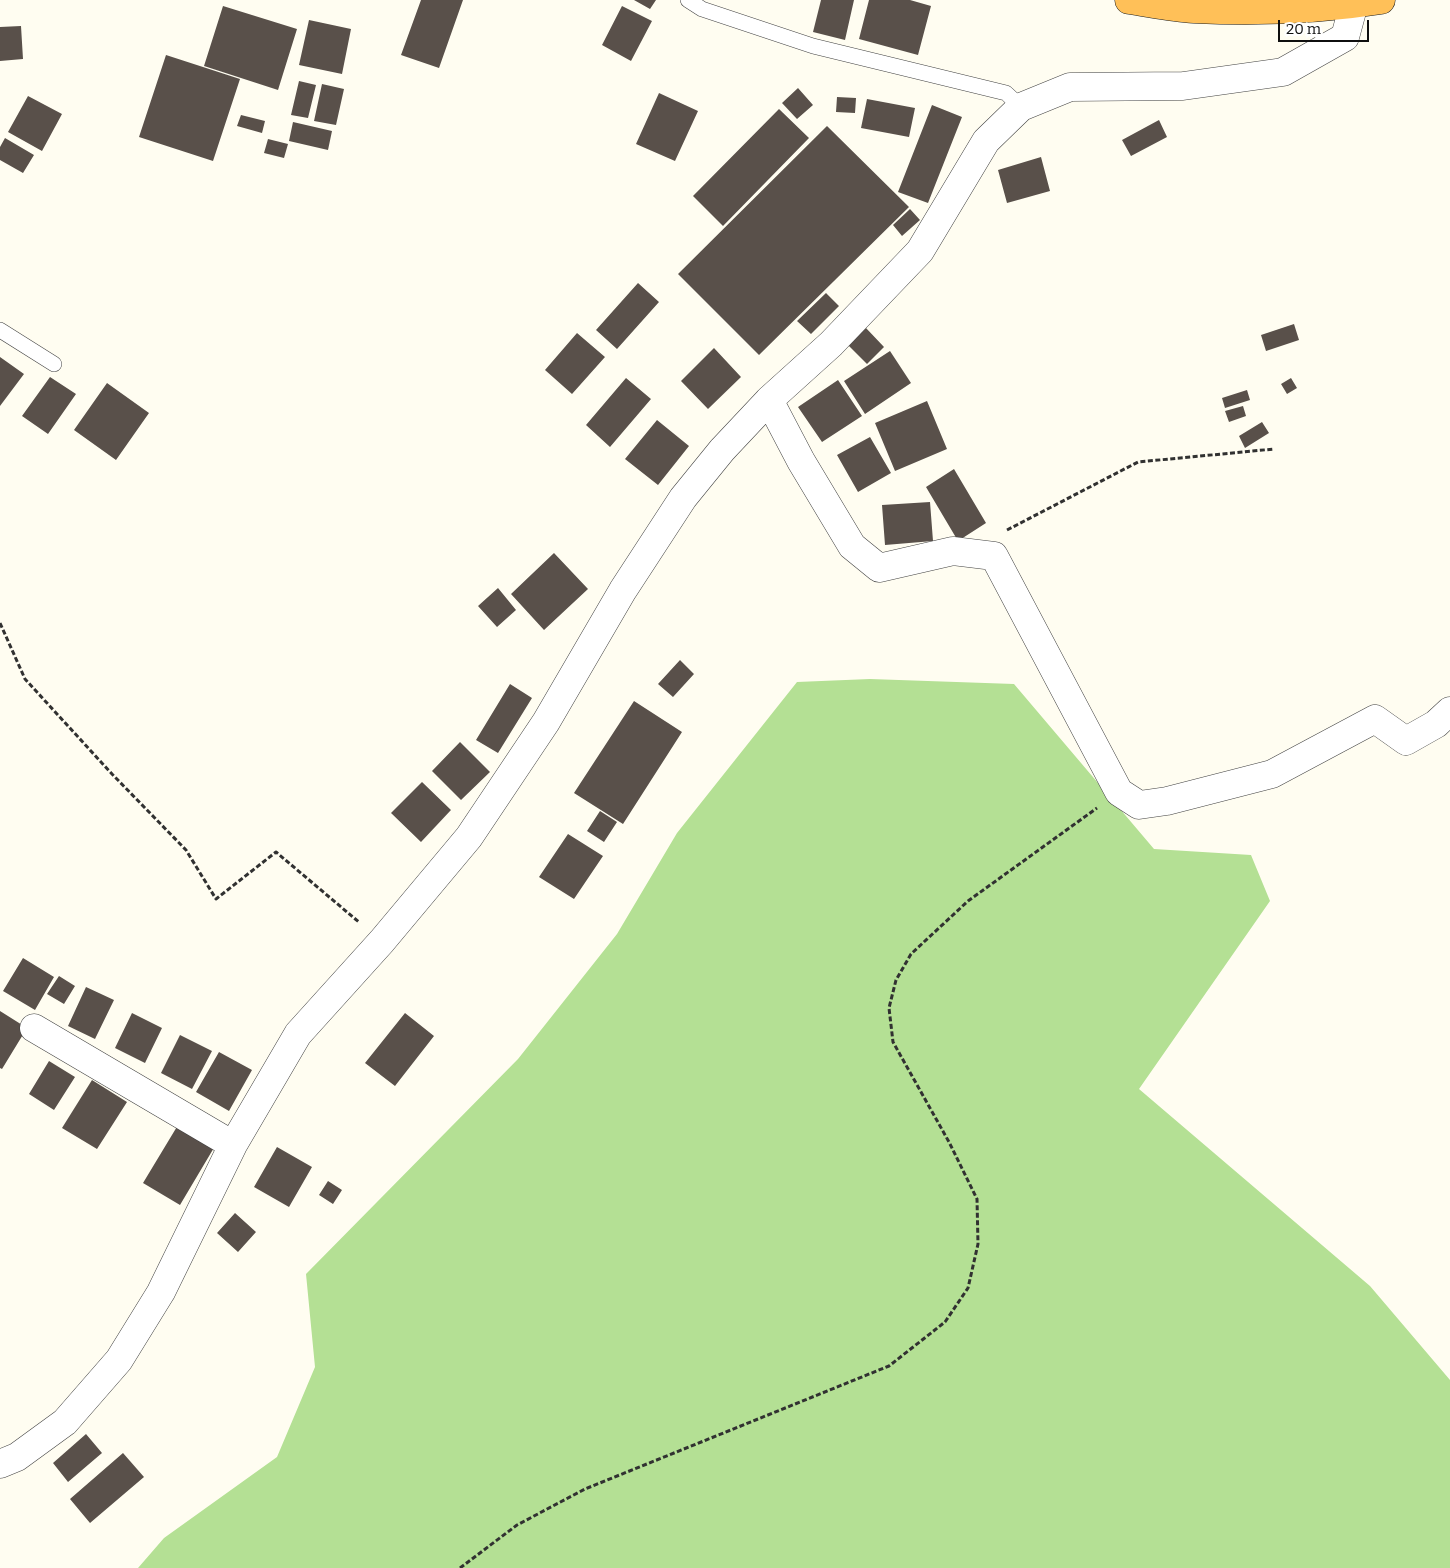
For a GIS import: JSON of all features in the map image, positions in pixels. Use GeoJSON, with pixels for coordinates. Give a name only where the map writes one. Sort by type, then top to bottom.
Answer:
{"type":"FeatureCollection","features":[{"type":"Feature","properties":{"kind":"highway"},"geometry":{"type":"LineString","coordinates":[[1129,0],[1192,9],[1268,10],[1364,1]]}},
{"type":"Feature","properties":{"kind":"street"},"geometry":{"type":"LineString","coordinates":[[0,1464],[17,1457],[65,1422],[119,1360],[161,1292],[233,1144],[298,1034],[382,941],[469,837],[546,722],[623,590],[683,498],[722,450],[769,400],[831,344],[920,251],[986,141],[1021,107],[1070,87],[1183,86],[1283,72],[1345,37],[1364,1]]}},
{"type":"Feature","properties":{"kind":"street"},"geometry":{"type":"LineString","coordinates":[[769,400],[852,546],[879,568],[953,551],[994,556],[1120,792],[1139,805],[1167,801],[1272,774],[1375,719],[1406,741],[1436,724],[1450,711]]}},
{"type":"Feature","properties":{"kind":"street"},"geometry":{"type":"LineString","coordinates":[[34,1028],[233,1144]]}},
{"type":"Feature","properties":{"kind":"lane"},"geometry":{"type":"LineString","coordinates":[[688,0],[702,8],[813,46],[1006,93],[1021,107]]}},
{"type":"Feature","properties":{"kind":"lane"},"geometry":{"type":"LineString","coordinates":[[0,330],[54,364]]}},
{"type":"Feature","properties":{"kind":"path"},"geometry":{"type":"LineString","coordinates":[[984,554],[1006,531],[1138,462],[1274,449]]}},
{"type":"Feature","properties":{"kind":"path"},"geometry":{"type":"LineString","coordinates":[[0,623],[25,679],[112,774],[186,850],[216,899],[276,852],[382,941]]}},
{"type":"Feature","properties":{"kind":"path"},"geometry":{"type":"LineString","coordinates":[[460,1568],[517,1525],[585,1489],[889,1366],[946,1322],[968,1288],[978,1244],[977,1200],[950,1142],[893,1042],[889,1008],[896,980],[911,954],[968,901],[1120,792]]}},
{"type":"Feature","properties":{"kind":"green space"},"geometry":{"type":"Polygon","coordinates":[[[870,679],[1014,684],[1154,849],[1251,855],[1270,901],[1139,1089],[1370,1286],[1450,1380],[1450,1568],[138,1568],[164,1538],[277,1457],[315,1367],[306,1274],[518,1059],[617,934],[677,833],[797,682],[870,679]]]}},
{"type":"Feature","properties":{"kind":"building"},"geometry":{"type":"Polygon","coordinates":[[[421,0],[463,0],[439,68],[401,55],[421,0]]]}},
{"type":"Feature","properties":{"kind":"building"},"geometry":{"type":"Polygon","coordinates":[[[634,0],[656,0],[650,9],[634,0]]]}},
{"type":"Feature","properties":{"kind":"building"},"geometry":{"type":"Polygon","coordinates":[[[821,0],[854,0],[845,40],[813,32],[821,0]]]}},
{"type":"Feature","properties":{"kind":"building"},"geometry":{"type":"Polygon","coordinates":[[[869,0],[910,0],[931,6],[918,55],[859,39],[869,0]]]}},
{"type":"Feature","properties":{"kind":"building"},"geometry":{"type":"Polygon","coordinates":[[[223,6],[297,29],[278,90],[204,66],[223,6]]]}},
{"type":"Feature","properties":{"kind":"building"},"geometry":{"type":"Polygon","coordinates":[[[622,6],[652,21],[631,61],[602,45],[622,6]]]}},
{"type":"Feature","properties":{"kind":"building"},"geometry":{"type":"Polygon","coordinates":[[[309,20],[351,29],[342,74],[299,65],[309,20]]]}},
{"type":"Feature","properties":{"kind":"building"},"geometry":{"type":"Polygon","coordinates":[[[21,26],[23,59],[0,61],[0,27],[21,26]]]}},
{"type":"Feature","properties":{"kind":"building"},"geometry":{"type":"Polygon","coordinates":[[[166,55],[240,79],[213,161],[139,137],[166,55]]]}},
{"type":"Feature","properties":{"kind":"building"},"geometry":{"type":"Polygon","coordinates":[[[299,81],[316,85],[308,118],[291,115],[299,81]]]}},
{"type":"Feature","properties":{"kind":"building"},"geometry":{"type":"Polygon","coordinates":[[[322,84],[344,89],[336,125],[314,121],[322,84]]]}},
{"type":"Feature","properties":{"kind":"building"},"geometry":{"type":"Polygon","coordinates":[[[798,88],[813,105],[797,119],[782,103],[798,88]]]}},
{"type":"Feature","properties":{"kind":"building"},"geometry":{"type":"Polygon","coordinates":[[[659,93],[698,111],[675,161],[636,144],[659,93]]]}},
{"type":"Feature","properties":{"kind":"building"},"geometry":{"type":"Polygon","coordinates":[[[28,96],[62,114],[42,151],[8,132],[28,96]]]}},
{"type":"Feature","properties":{"kind":"building"},"geometry":{"type":"Polygon","coordinates":[[[837,97],[856,98],[855,113],[836,112],[837,97]]]}},
{"type":"Feature","properties":{"kind":"building"},"geometry":{"type":"Polygon","coordinates":[[[867,99],[915,108],[909,137],[861,128],[867,99]]]}},
{"type":"Feature","properties":{"kind":"building"},"geometry":{"type":"Polygon","coordinates":[[[932,105],[962,117],[928,203],[898,192],[932,105]]]}},
{"type":"Feature","properties":{"kind":"building"},"geometry":{"type":"Polygon","coordinates":[[[779,109],[809,138],[723,226],[693,196],[779,109]]]}},
{"type":"Feature","properties":{"kind":"building"},"geometry":{"type":"Polygon","coordinates":[[[241,115],[265,121],[262,133],[237,126],[241,115]]]}},
{"type":"Feature","properties":{"kind":"building"},"geometry":{"type":"Polygon","coordinates":[[[1159,120],[1167,137],[1131,156],[1122,140],[1159,120]]]}},
{"type":"Feature","properties":{"kind":"building"},"geometry":{"type":"Polygon","coordinates":[[[293,122],[332,131],[328,150],[289,141],[293,122]]]}},
{"type":"Feature","properties":{"kind":"building"},"geometry":{"type":"Polygon","coordinates":[[[827,126],[909,207],[759,355],[678,274],[827,126]]]}},
{"type":"Feature","properties":{"kind":"building"},"geometry":{"type":"Polygon","coordinates":[[[5,138],[34,155],[23,173],[0,160],[0,147],[5,138]]]}},
{"type":"Feature","properties":{"kind":"building"},"geometry":{"type":"Polygon","coordinates":[[[268,139],[288,144],[284,158],[264,153],[268,139]]]}},
{"type":"Feature","properties":{"kind":"building"},"geometry":{"type":"Polygon","coordinates":[[[1041,157],[1050,191],[1007,203],[998,170],[1041,157]]]}},
{"type":"Feature","properties":{"kind":"building"},"geometry":{"type":"Polygon","coordinates":[[[910,209],[920,220],[902,236],[893,225],[910,209]]]}},
{"type":"Feature","properties":{"kind":"building"},"geometry":{"type":"Polygon","coordinates":[[[638,283],[659,302],[617,349],[596,330],[638,283]]]}},
{"type":"Feature","properties":{"kind":"building"},"geometry":{"type":"Polygon","coordinates":[[[826,293],[839,306],[811,334],[797,321],[826,293]]]}},
{"type":"Feature","properties":{"kind":"building"},"geometry":{"type":"Polygon","coordinates":[[[1294,324],[1299,340],[1266,351],[1261,335],[1294,324]]]}},
{"type":"Feature","properties":{"kind":"building"},"geometry":{"type":"Polygon","coordinates":[[[866,328],[884,347],[867,364],[848,345],[866,328]]]}},
{"type":"Feature","properties":{"kind":"building"},"geometry":{"type":"Polygon","coordinates":[[[577,333],[605,357],[572,394],[545,370],[577,333]]]}},
{"type":"Feature","properties":{"kind":"building"},"geometry":{"type":"Polygon","coordinates":[[[714,348],[741,377],[708,409],[681,381],[714,348]]]}},
{"type":"Feature","properties":{"kind":"building"},"geometry":{"type":"Polygon","coordinates":[[[890,351],[911,383],[865,414],[844,381],[890,351]]]}},
{"type":"Feature","properties":{"kind":"building"},"geometry":{"type":"Polygon","coordinates":[[[0,357],[24,374],[0,406],[0,357]]]}},
{"type":"Feature","properties":{"kind":"building"},"geometry":{"type":"Polygon","coordinates":[[[50,377],[76,394],[48,434],[22,416],[50,377]]]}},
{"type":"Feature","properties":{"kind":"building"},"geometry":{"type":"Polygon","coordinates":[[[626,378],[651,399],[610,447],[586,425],[626,378]]]}},
{"type":"Feature","properties":{"kind":"building"},"geometry":{"type":"Polygon","coordinates":[[[1291,378],[1297,388],[1287,394],[1281,384],[1291,378]]]}},
{"type":"Feature","properties":{"kind":"building"},"geometry":{"type":"Polygon","coordinates":[[[838,380],[862,416],[822,442],[798,407],[838,380]]]}},
{"type":"Feature","properties":{"kind":"building"},"geometry":{"type":"Polygon","coordinates":[[[107,383],[149,413],[116,460],[74,430],[107,383]]]}},
{"type":"Feature","properties":{"kind":"building"},"geometry":{"type":"Polygon","coordinates":[[[1247,390],[1250,400],[1225,408],[1222,398],[1247,390]]]}},
{"type":"Feature","properties":{"kind":"building"},"geometry":{"type":"Polygon","coordinates":[[[927,401],[947,449],[895,471],[875,423],[927,401]]]}},
{"type":"Feature","properties":{"kind":"building"},"geometry":{"type":"Polygon","coordinates":[[[1243,406],[1246,416],[1229,422],[1225,411],[1243,406]]]}},
{"type":"Feature","properties":{"kind":"building"},"geometry":{"type":"Polygon","coordinates":[[[657,420],[689,446],[658,485],[625,459],[657,420]]]}},
{"type":"Feature","properties":{"kind":"building"},"geometry":{"type":"Polygon","coordinates":[[[1262,422],[1269,433],[1245,448],[1239,436],[1262,422]]]}},
{"type":"Feature","properties":{"kind":"building"},"geometry":{"type":"Polygon","coordinates":[[[870,437],[891,473],[858,492],[837,455],[870,437]]]}},
{"type":"Feature","properties":{"kind":"building"},"geometry":{"type":"Polygon","coordinates":[[[954,469],[986,523],[958,541],[926,487],[954,469]]]}},
{"type":"Feature","properties":{"kind":"building"},"geometry":{"type":"Polygon","coordinates":[[[930,502],[933,541],[885,545],[882,505],[930,502]]]}},
{"type":"Feature","properties":{"kind":"building"},"geometry":{"type":"Polygon","coordinates":[[[554,553],[588,589],[544,630],[511,594],[554,553]]]}},
{"type":"Feature","properties":{"kind":"building"},"geometry":{"type":"Polygon","coordinates":[[[498,588],[516,610],[497,627],[478,606],[498,588]]]}},
{"type":"Feature","properties":{"kind":"building"},"geometry":{"type":"Polygon","coordinates":[[[680,660],[694,674],[673,697],[658,684],[680,660]]]}},
{"type":"Feature","properties":{"kind":"building"},"geometry":{"type":"Polygon","coordinates":[[[510,684],[532,698],[498,753],[476,740],[510,684]]]}},
{"type":"Feature","properties":{"kind":"building"},"geometry":{"type":"Polygon","coordinates":[[[634,701],[682,732],[623,824],[574,793],[634,701]]]}},
{"type":"Feature","properties":{"kind":"building"},"geometry":{"type":"Polygon","coordinates":[[[460,742],[490,772],[461,800],[432,771],[460,742]]]}},
{"type":"Feature","properties":{"kind":"building"},"geometry":{"type":"Polygon","coordinates":[[[422,782],[451,810],[421,842],[391,813],[422,782]]]}},
{"type":"Feature","properties":{"kind":"building"},"geometry":{"type":"Polygon","coordinates":[[[600,811],[617,822],[604,842],[587,831],[600,811]]]}},
{"type":"Feature","properties":{"kind":"building"},"geometry":{"type":"Polygon","coordinates":[[[568,834],[603,856],[574,899],[539,877],[568,834]]]}},
{"type":"Feature","properties":{"kind":"building"},"geometry":{"type":"Polygon","coordinates":[[[23,958],[54,977],[35,1010],[3,991],[23,958]]]}},
{"type":"Feature","properties":{"kind":"building"},"geometry":{"type":"Polygon","coordinates":[[[59,976],[75,986],[64,1004],[47,994],[59,976]]]}},
{"type":"Feature","properties":{"kind":"building"},"geometry":{"type":"Polygon","coordinates":[[[86,987],[114,1000],[95,1039],[68,1026],[86,987]]]}},
{"type":"Feature","properties":{"kind":"building"},"geometry":{"type":"Polygon","coordinates":[[[0,1011],[27,1028],[2,1069],[0,1068],[0,1011]]]}},
{"type":"Feature","properties":{"kind":"building"},"geometry":{"type":"Polygon","coordinates":[[[132,1013],[162,1028],[145,1063],[115,1048],[132,1013]]]}},
{"type":"Feature","properties":{"kind":"building"},"geometry":{"type":"Polygon","coordinates":[[[405,1013],[434,1036],[395,1086],[365,1063],[405,1013]]]}},
{"type":"Feature","properties":{"kind":"building"},"geometry":{"type":"Polygon","coordinates":[[[180,1035],[212,1051],[192,1089],[161,1073],[180,1035]]]}},
{"type":"Feature","properties":{"kind":"building"},"geometry":{"type":"Polygon","coordinates":[[[219,1052],[252,1070],[229,1111],[196,1092],[219,1052]]]}},
{"type":"Feature","properties":{"kind":"building"},"geometry":{"type":"Polygon","coordinates":[[[49,1061],[75,1077],[54,1110],[29,1094],[49,1061]]]}},
{"type":"Feature","properties":{"kind":"building"},"geometry":{"type":"Polygon","coordinates":[[[92,1080],[127,1102],[97,1149],[62,1128],[92,1080]]]}},
{"type":"Feature","properties":{"kind":"building"},"geometry":{"type":"Polygon","coordinates":[[[178,1125],[215,1146],[180,1205],[143,1183],[178,1125]]]}},
{"type":"Feature","properties":{"kind":"building"},"geometry":{"type":"Polygon","coordinates":[[[277,1147],[312,1167],[289,1207],[254,1187],[277,1147]]]}},
{"type":"Feature","properties":{"kind":"building"},"geometry":{"type":"Polygon","coordinates":[[[328,1181],[342,1190],[333,1204],[319,1195],[328,1181]]]}},
{"type":"Feature","properties":{"kind":"building"},"geometry":{"type":"Polygon","coordinates":[[[235,1213],[256,1232],[238,1252],[217,1233],[235,1213]]]}},
{"type":"Feature","properties":{"kind":"building"},"geometry":{"type":"Polygon","coordinates":[[[86,1434],[102,1453],[68,1482],[53,1463],[86,1434]]]}},
{"type":"Feature","properties":{"kind":"building"},"geometry":{"type":"Polygon","coordinates":[[[123,1453],[144,1477],[90,1523],[70,1499],[123,1453]]]}}]}
